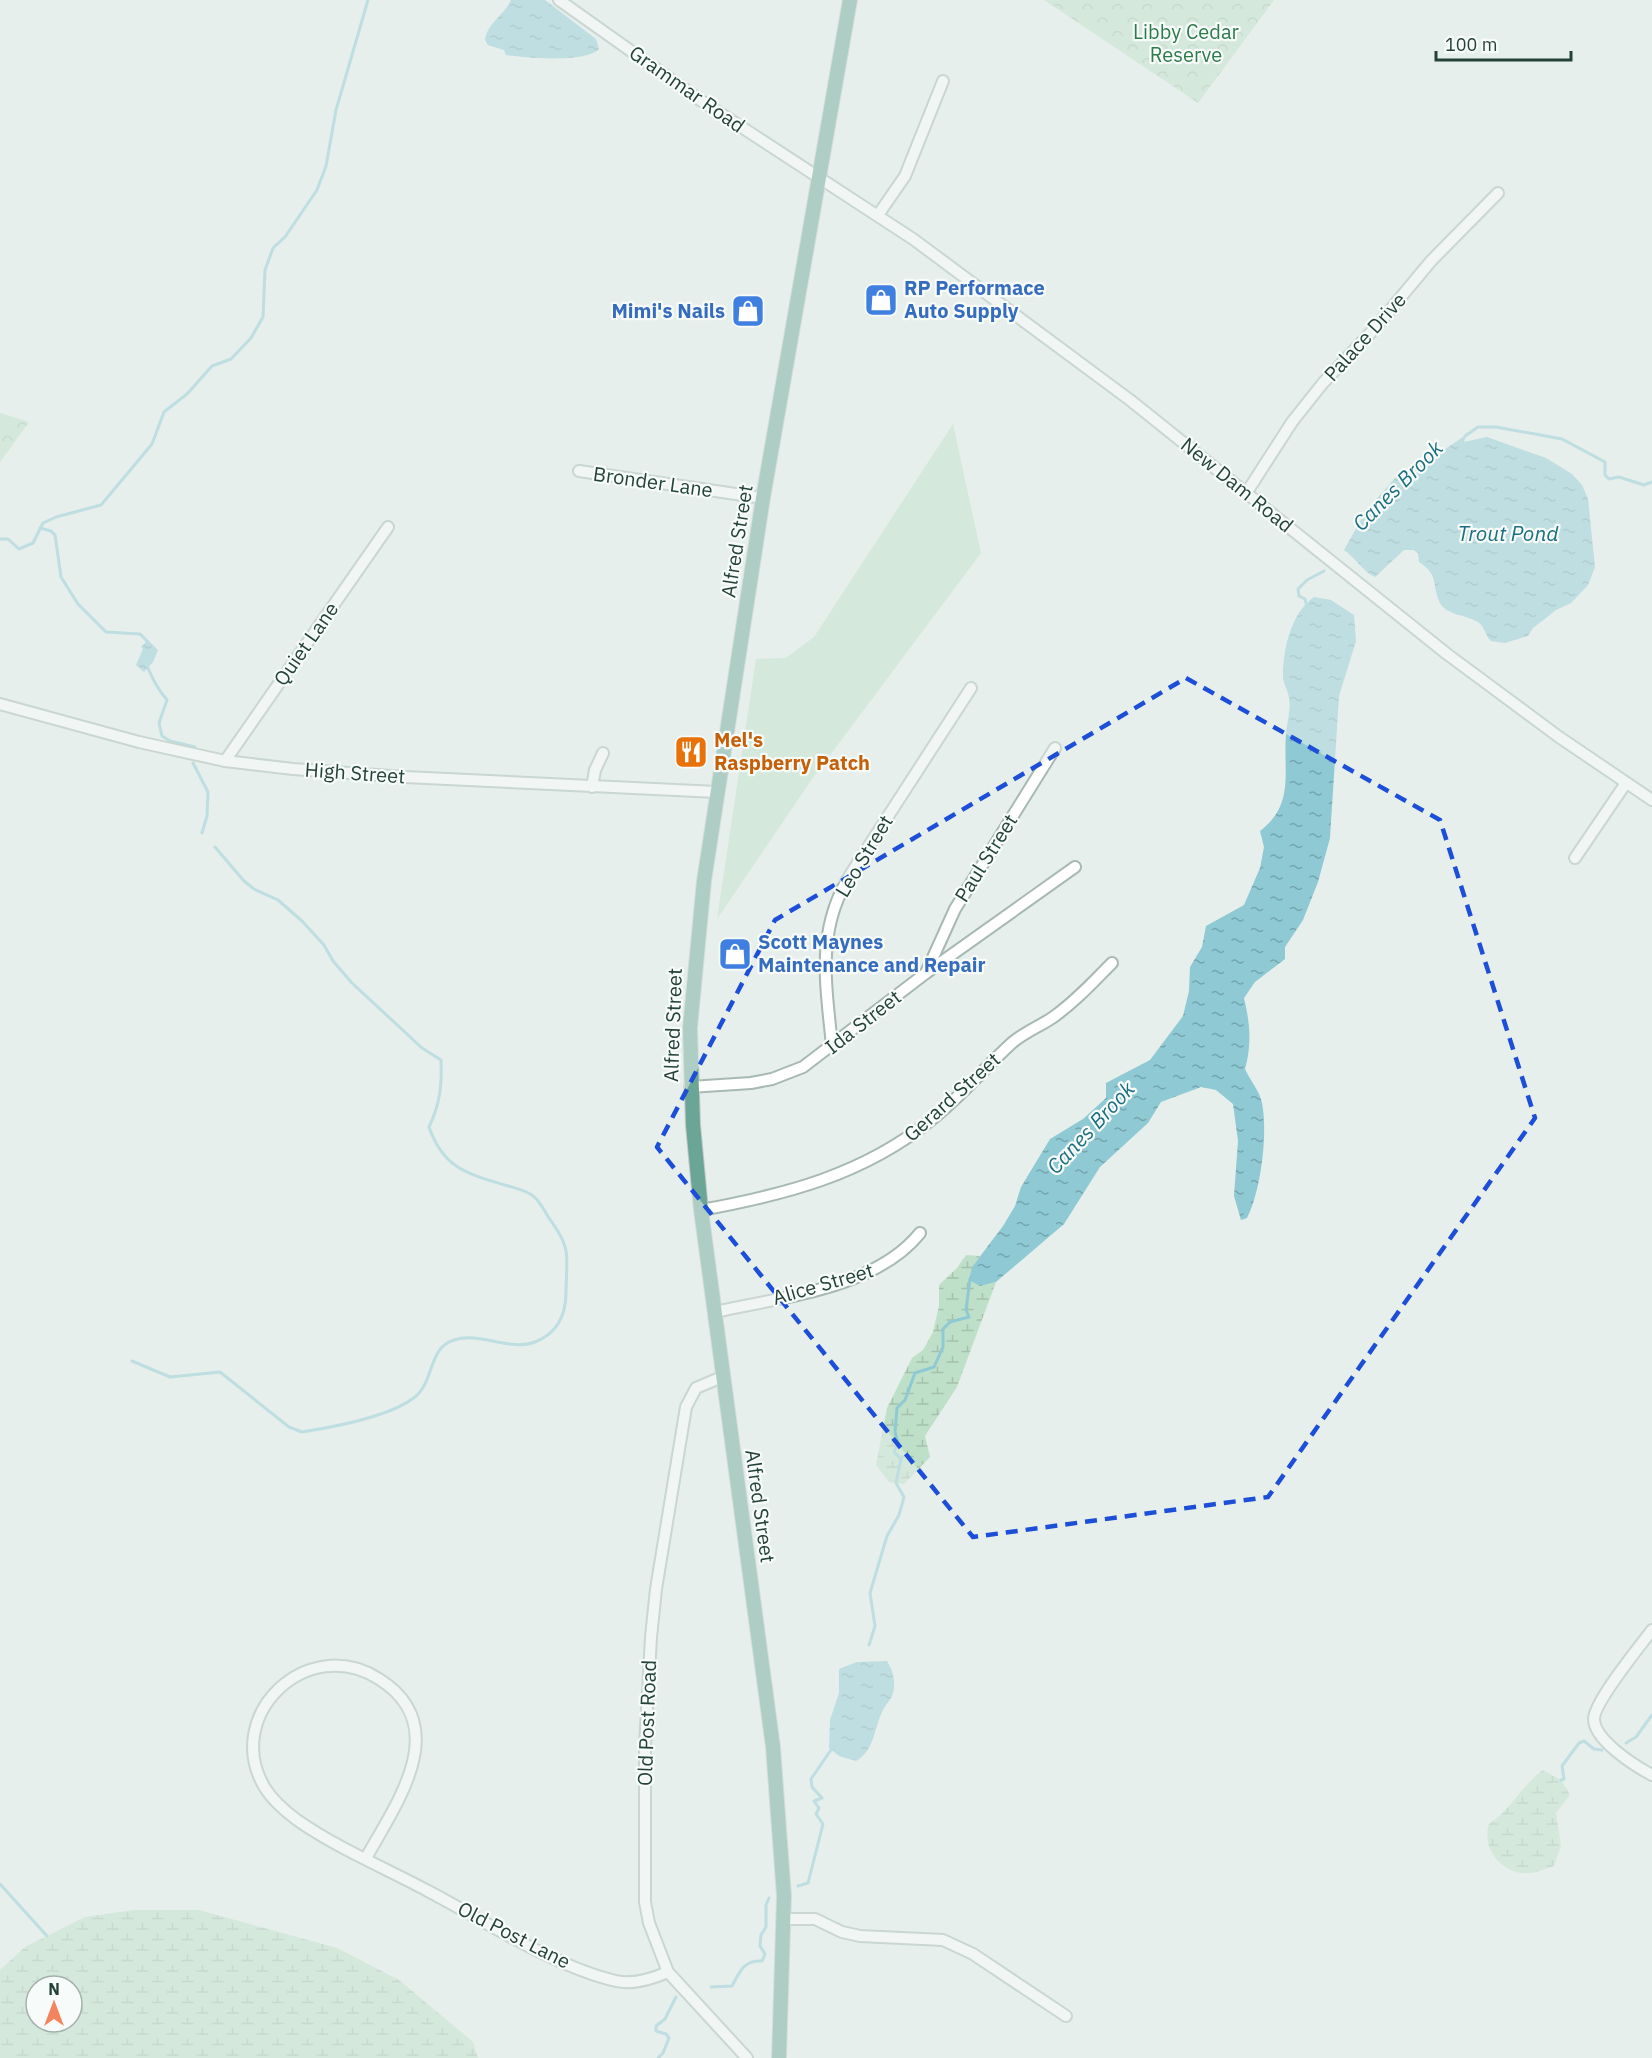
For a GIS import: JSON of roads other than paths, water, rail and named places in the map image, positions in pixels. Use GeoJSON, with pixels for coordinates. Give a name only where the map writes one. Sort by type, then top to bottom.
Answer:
{"type":"FeatureCollection","features":[{"type":"Feature","properties":{"kind":"main road","name":"Alfred Street"},"geometry":{"type":"LineString","coordinates":[[779,2058],[783,1919],[781,1842],[773,1747],[701,1210],[690,1087],[690,1028],[695,956],[717,792],[763,498],[850,0]]}},
{"type":"Feature","properties":{"kind":"street","name":"Grammar Road"},"geometry":{"type":"LineString","coordinates":[[559,0],[700,100],[818,176]]}},
{"type":"Feature","properties":{"kind":"street"},"geometry":{"type":"LineString","coordinates":[[878,215],[905,176],[943,81]]}},
{"type":"Feature","properties":{"kind":"street","name":"New Dam Road"},"geometry":{"type":"LineString","coordinates":[[818,176],[878,215],[1130,400],[1447,654],[1652,800]]}},
{"type":"Feature","properties":{"kind":"street","name":"Palace Drive"},"geometry":{"type":"LineString","coordinates":[[1247,492],[1292,422],[1323,383],[1376,327],[1431,261],[1498,193]]}},
{"type":"Feature","properties":{"kind":"street","name":"Bronder Lane"},"geometry":{"type":"LineString","coordinates":[[579,471],[763,498]]}},
{"type":"Feature","properties":{"kind":"street","name":"Quiet Lane"},"geometry":{"type":"LineString","coordinates":[[225,760],[388,527]]}},
{"type":"Feature","properties":{"kind":"street","name":"Leo Street"},"geometry":{"type":"LineString","coordinates":[[832,1046],[825,954],[828,925],[836,900],[971,688]]}},
{"type":"Feature","properties":{"kind":"street","name":"High Street"},"geometry":{"type":"LineString","coordinates":[[0,704],[140,742],[225,760],[360,774],[717,792]]}},
{"type":"Feature","properties":{"kind":"street","name":"Paul Street"},"geometry":{"type":"LineString","coordinates":[[926,973],[955,909],[1055,748]]}},
{"type":"Feature","properties":{"kind":"street"},"geometry":{"type":"LineString","coordinates":[[592,787],[595,770],[603,753]]}},
{"type":"Feature","properties":{"kind":"street"},"geometry":{"type":"LineString","coordinates":[[1575,858],[1626,783]]}},
{"type":"Feature","properties":{"kind":"street","name":"Ida Street"},"geometry":{"type":"LineString","coordinates":[[690,1087],[772,1079],[803,1067],[926,973],[1075,867]]}},
{"type":"Feature","properties":{"kind":"street","name":"Gerard Street"},"geometry":{"type":"LineString","coordinates":[[701,1210],[810,1185],[837,1176],[894,1148],[934,1119],[1015,1040],[1053,1017],[1086,990],[1112,963]]}},
{"type":"Feature","properties":{"kind":"street","name":"Alice Street"},"geometry":{"type":"LineString","coordinates":[[715,1312],[826,1286],[875,1270],[902,1253],[920,1233]]}},
{"type":"Feature","properties":{"kind":"street","name":"Old Post Road"},"geometry":{"type":"LineString","coordinates":[[723,1377],[696,1388],[686,1407],[652,1621],[645,1745],[643,1876],[649,1923],[668,1972],[747,2058]]}},
{"type":"Feature","properties":{"kind":"street"},"geometry":{"type":"LineString","coordinates":[[1652,1630],[1602,1698],[1595,1712],[1595,1726],[1620,1754],[1652,1775]]}},
{"type":"Feature","properties":{"kind":"street","name":"Old Post Lane"},"geometry":{"type":"LineString","coordinates":[[366,1858],[413,1770],[416,1748],[413,1725],[398,1695],[381,1679],[349,1667],[315,1668],[282,1685],[264,1706],[258,1719],[254,1746],[258,1774],[264,1787],[282,1808],[308,1826],[366,1858],[588,1973],[628,1982],[639,1982],[668,1972]]}},
{"type":"Feature","properties":{"kind":"street"},"geometry":{"type":"LineString","coordinates":[[783,1919],[815,1919],[842,1932],[860,1936],[943,1940],[973,1954],[1066,2016]]}},
{"type":"Feature","properties":{"kind":"water"},"geometry":{"type":"Polygon","coordinates":[[[511,0],[545,0],[596,39],[599,49],[582,56],[569,58],[540,58],[506,55],[504,50],[488,45],[485,40],[489,28],[511,0]]]}},
{"type":"Feature","properties":{"kind":"water","name":"Trout Pond"},"geometry":{"type":"Polygon","coordinates":[[[1466,435],[1464,442],[1487,437],[1546,458],[1572,474],[1582,485],[1588,499],[1595,567],[1588,585],[1571,603],[1556,610],[1533,628],[1528,636],[1505,643],[1491,641],[1478,622],[1443,607],[1430,572],[1419,562],[1418,553],[1413,550],[1404,550],[1375,577],[1344,550],[1366,511],[1395,478],[1423,464],[1466,435]]]}},
{"type":"Feature","properties":{"kind":"water"},"geometry":{"type":"Polygon","coordinates":[[[1314,597],[1331,600],[1354,615],[1356,641],[1339,696],[1330,838],[1318,882],[1303,920],[1285,947],[1285,959],[1255,982],[1244,998],[1249,1034],[1249,1051],[1245,1069],[1261,1099],[1264,1115],[1262,1162],[1256,1193],[1247,1218],[1241,1220],[1234,1196],[1238,1141],[1233,1104],[1216,1090],[1201,1087],[1161,1102],[1148,1123],[1100,1167],[1064,1224],[996,1282],[980,1286],[969,1280],[972,1267],[1003,1226],[1015,1206],[1021,1187],[1050,1139],[1083,1119],[1106,1098],[1106,1083],[1150,1060],[1183,1016],[1189,991],[1190,967],[1202,947],[1206,926],[1244,905],[1260,868],[1264,847],[1260,831],[1271,821],[1278,810],[1285,787],[1286,734],[1290,707],[1283,676],[1287,643],[1299,612],[1314,597]]]}},
{"type":"Feature","properties":{"kind":"water"},"geometry":{"type":"Polygon","coordinates":[[[148,640],[158,650],[153,662],[144,672],[136,665],[143,649],[141,647],[148,640]]]}},
{"type":"Feature","properties":{"kind":"water"},"geometry":{"type":"Polygon","coordinates":[[[887,1661],[894,1677],[893,1692],[882,1712],[867,1752],[856,1761],[839,1756],[829,1748],[830,1720],[839,1693],[839,1669],[857,1662],[887,1661]]]}},
{"type":"Feature","properties":{"kind":"waterway"},"geometry":{"type":"LineString","coordinates":[[0,539],[8,539],[19,549],[33,543],[43,523],[56,517],[101,505],[152,444],[164,412],[187,394],[212,366],[231,359],[251,338],[263,317],[265,270],[273,248],[285,237],[317,190],[326,166],[336,110],[368,0]]}},
{"type":"Feature","properties":{"kind":"waterway","name":"Canes Brook"},"geometry":{"type":"LineString","coordinates":[[1465,436],[1478,427],[1496,427],[1562,439],[1605,462],[1605,475],[1609,479],[1619,477],[1644,485],[1652,482]]}},
{"type":"Feature","properties":{"kind":"waterway"},"geometry":{"type":"LineString","coordinates":[[40,528],[51,531],[55,535],[61,577],[78,604],[106,632],[140,634],[148,642]]}},
{"type":"Feature","properties":{"kind":"waterway","name":"Canes Brook"},"geometry":{"type":"LineString","coordinates":[[1307,607],[1305,599],[1299,596],[1298,589],[1307,580],[1324,571]]}},
{"type":"Feature","properties":{"kind":"waterway"},"geometry":{"type":"LineString","coordinates":[[147,666],[167,700],[159,723],[162,736],[170,741],[195,747]]}},
{"type":"Feature","properties":{"kind":"waterway"},"geometry":{"type":"LineString","coordinates":[[193,763],[208,792],[207,816],[202,833]]}},
{"type":"Feature","properties":{"kind":"waterway"},"geometry":{"type":"LineString","coordinates":[[132,1361],[170,1377],[220,1372],[289,1427],[302,1432],[377,1416],[404,1404],[421,1390],[440,1350],[454,1340],[474,1338],[515,1345],[535,1342],[550,1334],[555,1328],[562,1316],[566,1300],[567,1256],[565,1247],[538,1201],[525,1191],[481,1178],[460,1168],[442,1153],[435,1141],[429,1127],[440,1095],[441,1060],[422,1048],[352,983],[333,961],[324,945],[302,921],[278,900],[254,889],[244,881],[215,847]]}},
{"type":"Feature","properties":{"kind":"waterway","name":"Canes Brook"},"geometry":{"type":"LineString","coordinates":[[869,1645],[875,1626],[870,1593],[887,1536],[899,1515],[904,1497],[896,1483],[901,1459],[894,1452],[898,1443],[895,1432],[897,1408],[905,1400],[915,1373],[934,1367],[943,1347],[943,1329],[950,1322],[969,1317],[966,1310],[970,1279]]}},
{"type":"Feature","properties":{"kind":"waterway"},"geometry":{"type":"LineString","coordinates":[[1626,1743],[1636,1737],[1652,1715]]}},
{"type":"Feature","properties":{"kind":"waterway"},"geometry":{"type":"LineString","coordinates":[[1561,1780],[1564,1779],[1562,1766],[1579,1743],[1584,1741],[1594,1749],[1602,1750]]}},
{"type":"Feature","properties":{"kind":"waterway","name":"Canes Brook"},"geometry":{"type":"LineString","coordinates":[[798,1886],[808,1883],[823,1824],[816,1814],[819,1808],[814,1801],[822,1798],[812,1787],[811,1779],[833,1747]]}},
{"type":"Feature","properties":{"kind":"waterway"},"geometry":{"type":"LineString","coordinates":[[0,1884],[47,1936]]}},
{"type":"Feature","properties":{"kind":"waterway","name":"Canes Brook"},"geometry":{"type":"LineString","coordinates":[[711,1987],[732,1986],[740,1971],[747,1965],[751,1962],[762,1961],[765,1954],[760,1946],[761,1935],[766,1927],[766,1905],[769,1898]]}},
{"type":"Feature","properties":{"kind":"waterway","name":"Canes Brook"},"geometry":{"type":"LineString","coordinates":[[658,2058],[663,2053],[669,2038],[666,2034],[656,2031],[656,2026],[665,2019],[676,1997]]}},
{"type":"Feature","properties":{"kind":"place","name":"RP Performace Auto Supply"},"geometry":{"type":"Point","coordinates":[881,300]}},
{"type":"Feature","properties":{"kind":"place","name":"Mimi's Nails"},"geometry":{"type":"Point","coordinates":[748,311]}},
{"type":"Feature","properties":{"kind":"place","name":"Mel's Raspberry Patch"},"geometry":{"type":"Point","coordinates":[691,752]}},
{"type":"Feature","properties":{"kind":"place","name":"Scott Maynes Maintenance and Repair"},"geometry":{"type":"Point","coordinates":[735,954]}},
{"type":"Feature","properties":{"kind":"park label","name":"Libby Cedar Reserve"},"geometry":{"type":"Point","coordinates":[1186,44]}}]}
